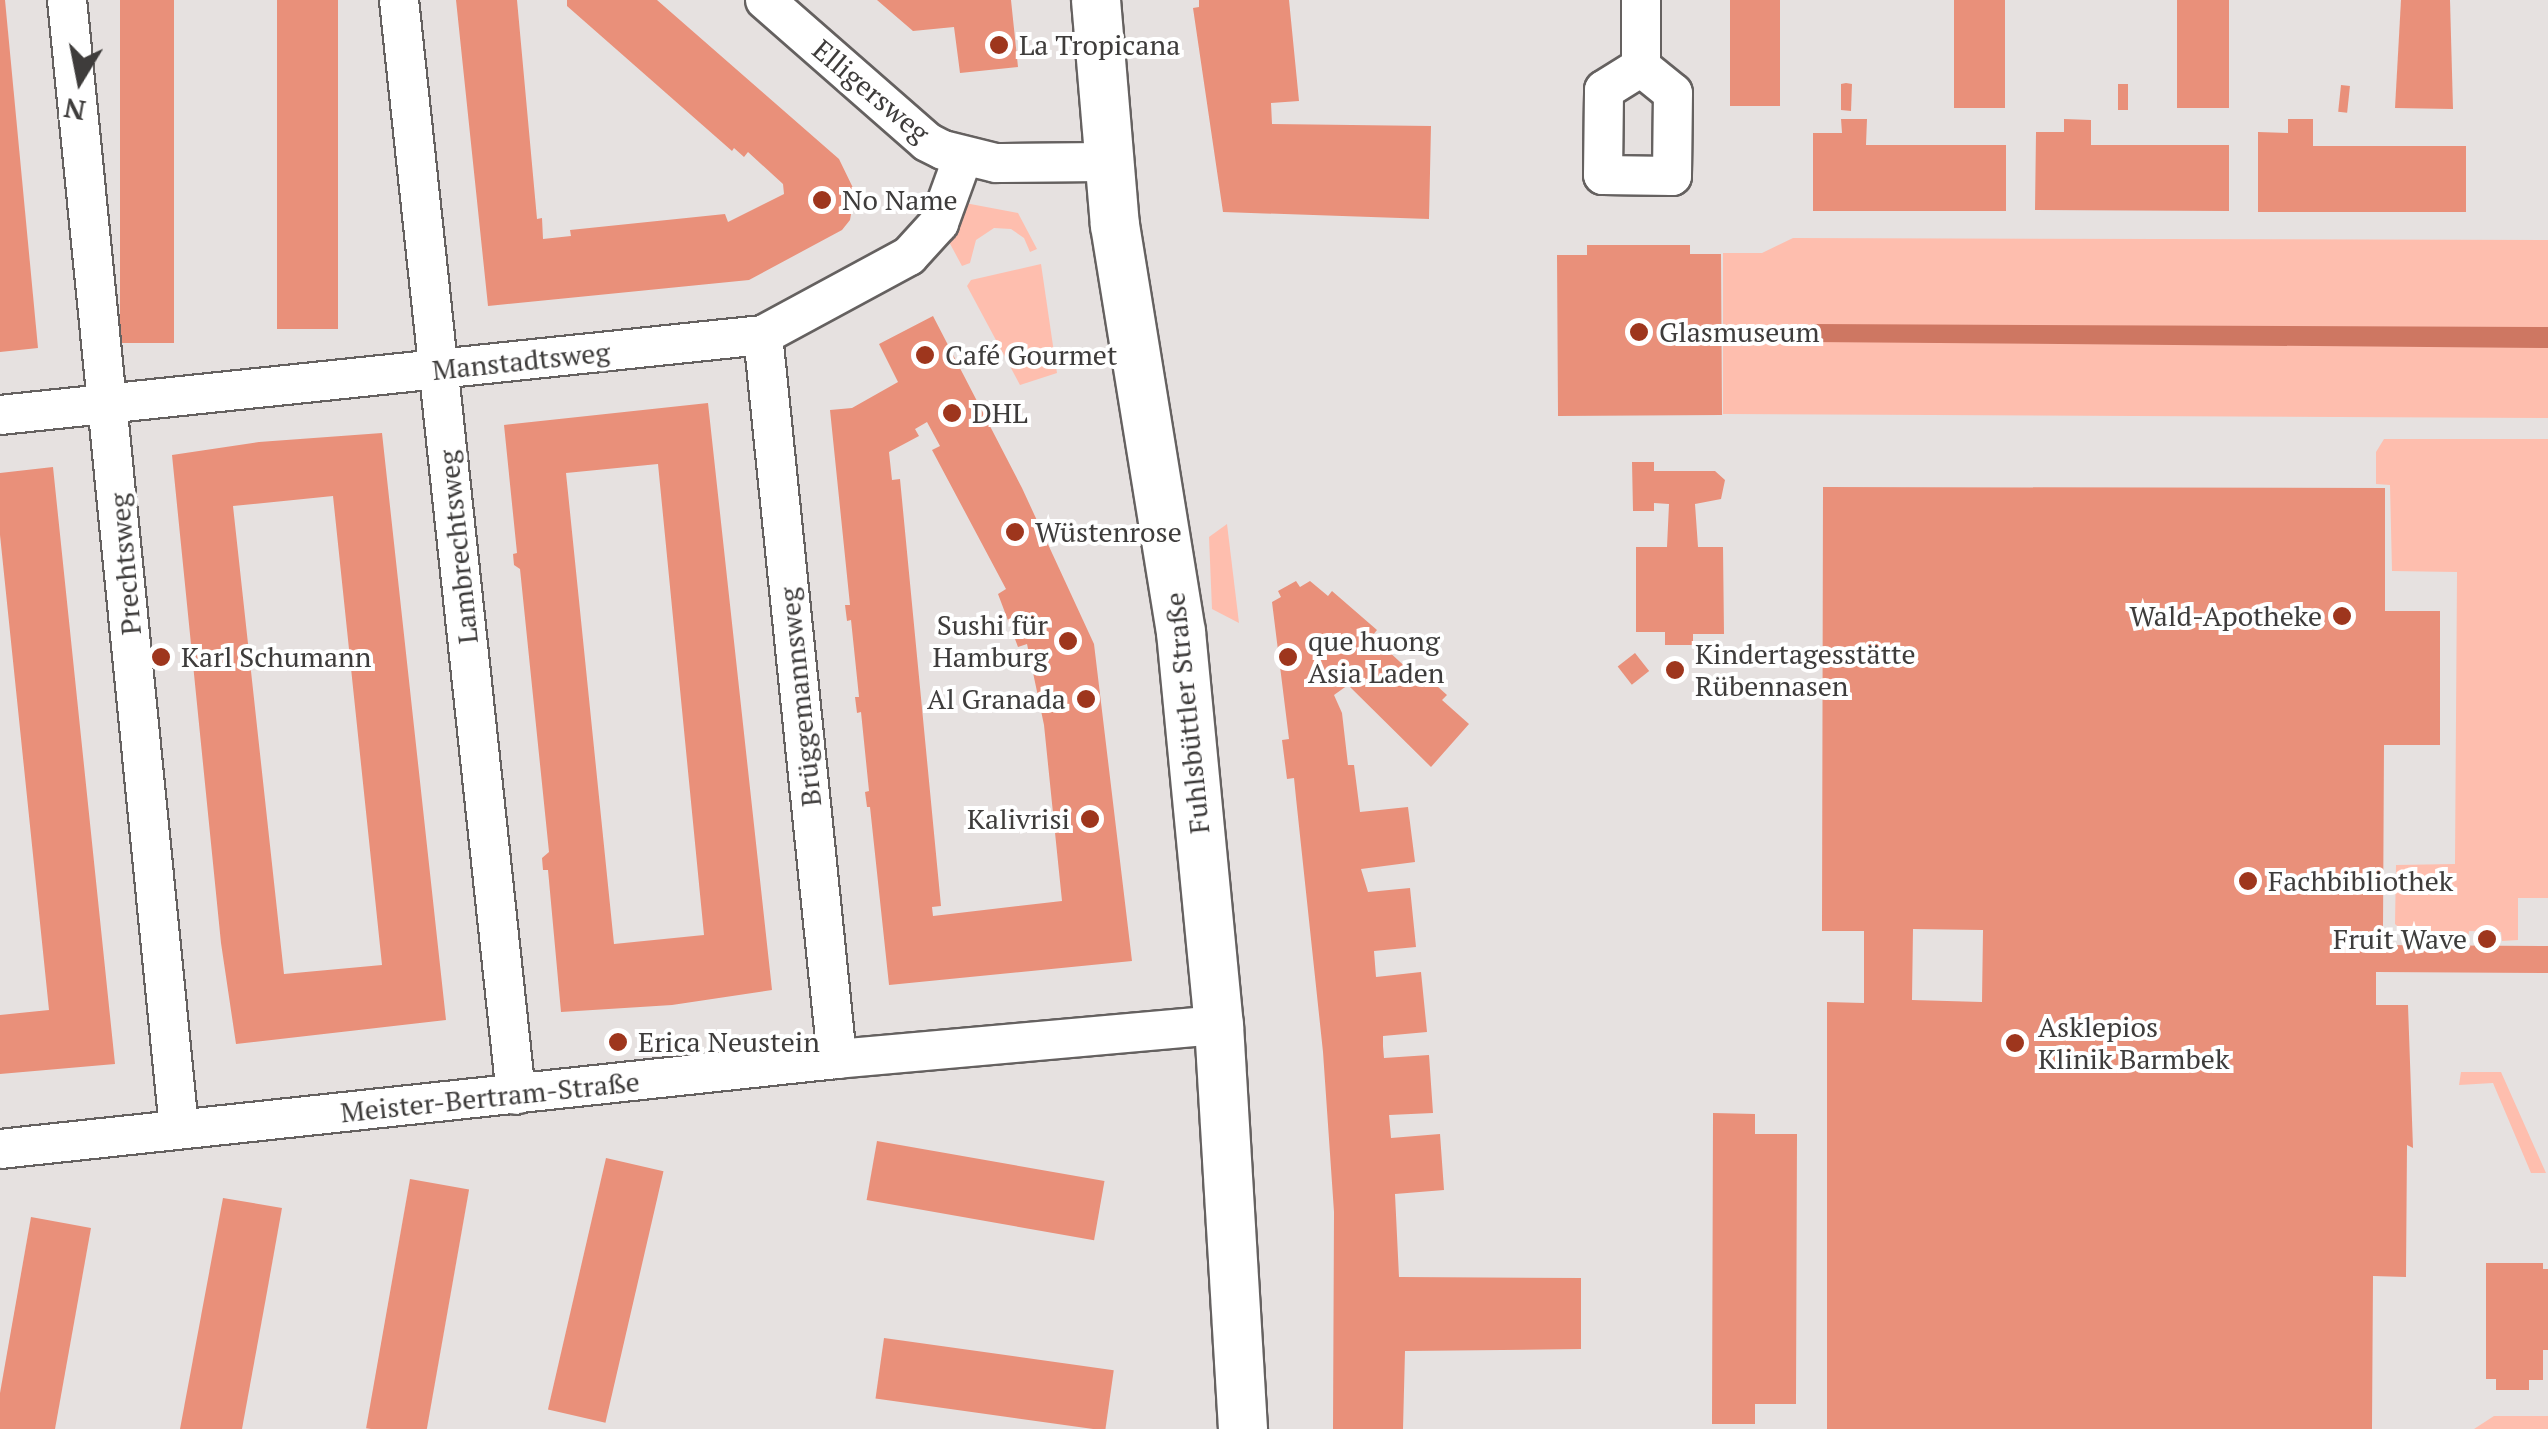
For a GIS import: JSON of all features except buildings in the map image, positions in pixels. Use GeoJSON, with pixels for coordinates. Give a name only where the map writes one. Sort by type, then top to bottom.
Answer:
{"type":"FeatureCollection","features":[{"type":"Feature","properties":{"kind":"main road","name":"Fuhlsbüttler Straße"},"geometry":{"type":"LineString","coordinates":[[1096,0],[1108,162],[1181,632],[1219,1025],[1244,1429]]}},
{"type":"Feature","properties":{"kind":"street","name":"Prechtsweg"},"geometry":{"type":"LineString","coordinates":[[67,0],[179,1128]]}},
{"type":"Feature","properties":{"kind":"street","name":"Lambrechtsweg"},"geometry":{"type":"LineString","coordinates":[[398,0],[516,1095]]}},
{"type":"Feature","properties":{"kind":"street","name":"Elligersweg"},"geometry":{"type":"LineString","coordinates":[[765,0],[927,142],[962,157],[996,163],[1108,162]]}},
{"type":"Feature","properties":{"kind":"street"},"geometry":{"type":"LineString","coordinates":[[1641,67],[1642,0]]}},
{"type":"Feature","properties":{"kind":"street","name":"Manstadtsweg"},"geometry":{"type":"LineString","coordinates":[[0,415],[762,335],[909,256],[938,223],[962,157]]}},
{"type":"Feature","properties":{"kind":"street","name":"Brüggemannsweg"},"geometry":{"type":"LineString","coordinates":[[762,335],[837,1059]]}},
{"type":"Feature","properties":{"kind":"street","name":"Meister-Bertram-Straße"},"geometry":{"type":"LineString","coordinates":[[0,1150],[837,1059],[1219,1025]]}},
{"type":"Feature","properties":{"kind":"shaded area"},"geometry":{"type":"Polygon","coordinates":[[[965,203],[1018,213],[1037,249],[1030,252],[1024,238],[1011,229],[994,228],[976,240],[970,263],[962,266],[948,240],[965,203]]]}},
{"type":"Feature","properties":{"kind":"shaded area"},"geometry":{"type":"Polygon","coordinates":[[[1793,238],[2548,240],[2548,418],[1723,414],[1723,253],[1762,253],[1793,238]]]}},
{"type":"Feature","properties":{"kind":"shaded area"},"geometry":{"type":"Polygon","coordinates":[[[1041,264],[1057,373],[1020,385],[967,286],[971,280],[1041,264]]]}},
{"type":"Feature","properties":{"kind":"shaded area"},"geometry":{"type":"Polygon","coordinates":[[[1811,324],[2548,327],[2548,348],[1811,342],[1811,324]]]}},
{"type":"Feature","properties":{"kind":"shaded area"},"geometry":{"type":"Polygon","coordinates":[[[2384,439],[2548,439],[2548,898],[2518,898],[2518,940],[2502,941],[2501,932],[2469,931],[2468,940],[2436,940],[2436,931],[2403,931],[2395,924],[2396,865],[2455,864],[2457,572],[2392,571],[2390,485],[2376,484],[2376,452],[2384,439]]]}},
{"type":"Feature","properties":{"kind":"shaded area"},"geometry":{"type":"Polygon","coordinates":[[[1227,524],[1239,623],[1212,609],[1209,537],[1227,524]]]}},
{"type":"Feature","properties":{"kind":"shaded area"},"geometry":{"type":"Polygon","coordinates":[[[2461,1072],[2501,1072],[2546,1173],[2531,1173],[2493,1083],[2459,1085],[2461,1072]]]}},
{"type":"Feature","properties":{"kind":"shaded area"},"geometry":{"type":"Polygon","coordinates":[[[2494,1416],[2548,1416],[2548,1429],[2474,1429],[2494,1416]]]}},
{"type":"Feature","properties":{"kind":"place","name":"La Tropicana"},"geometry":{"type":"Point","coordinates":[999,45]}},
{"type":"Feature","properties":{"kind":"place","name":"No Name"},"geometry":{"type":"Point","coordinates":[822,200]}},
{"type":"Feature","properties":{"kind":"place","name":"Glasmuseum"},"geometry":{"type":"Point","coordinates":[1639,332]}},
{"type":"Feature","properties":{"kind":"place","name":"Café Gourmet"},"geometry":{"type":"Point","coordinates":[925,355]}},
{"type":"Feature","properties":{"kind":"place","name":"DHL"},"geometry":{"type":"Point","coordinates":[952,413]}},
{"type":"Feature","properties":{"kind":"place","name":"Wüstenrose"},"geometry":{"type":"Point","coordinates":[1015,532]}},
{"type":"Feature","properties":{"kind":"place","name":"Wald-Apotheke"},"geometry":{"type":"Point","coordinates":[2342,616]}},
{"type":"Feature","properties":{"kind":"place","name":"Sushi für Hamburg"},"geometry":{"type":"Point","coordinates":[1068,641]}},
{"type":"Feature","properties":{"kind":"place","name":"Karl Schumann"},"geometry":{"type":"Point","coordinates":[161,657]}},
{"type":"Feature","properties":{"kind":"place","name":"que huong Asia Laden"},"geometry":{"type":"Point","coordinates":[1288,657]}},
{"type":"Feature","properties":{"kind":"place","name":"Kindertagesstätte Rübennasen"},"geometry":{"type":"Point","coordinates":[1675,670]}},
{"type":"Feature","properties":{"kind":"place","name":"Al Granada"},"geometry":{"type":"Point","coordinates":[1086,699]}},
{"type":"Feature","properties":{"kind":"place","name":"Kalivrisi"},"geometry":{"type":"Point","coordinates":[1090,819]}},
{"type":"Feature","properties":{"kind":"place","name":"Fachbibliothek"},"geometry":{"type":"Point","coordinates":[2248,881]}},
{"type":"Feature","properties":{"kind":"place","name":"Fruit Wave"},"geometry":{"type":"Point","coordinates":[2487,939]}},
{"type":"Feature","properties":{"kind":"place","name":"Erica Neustein"},"geometry":{"type":"Point","coordinates":[618,1042]}},
{"type":"Feature","properties":{"kind":"place","name":"Asklepios Klinik Barmbek"},"geometry":{"type":"Point","coordinates":[2015,1043]}}]}
